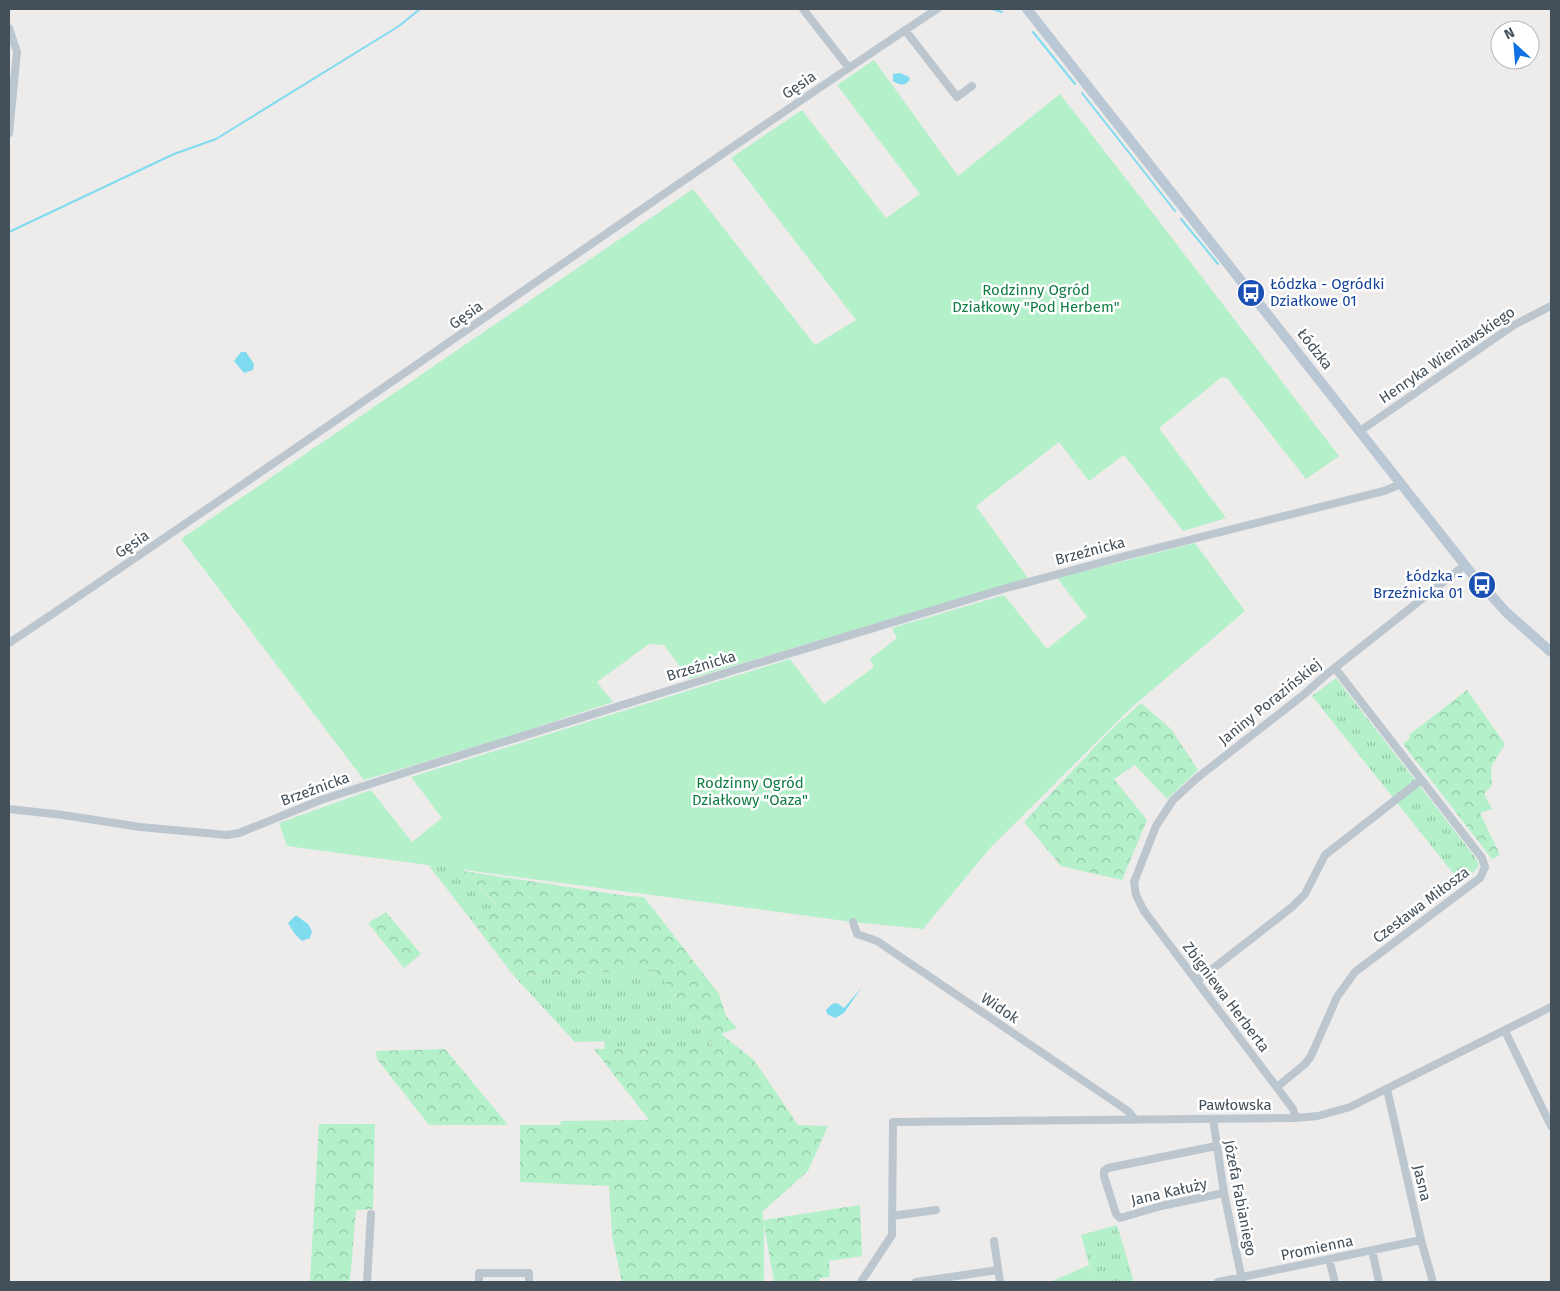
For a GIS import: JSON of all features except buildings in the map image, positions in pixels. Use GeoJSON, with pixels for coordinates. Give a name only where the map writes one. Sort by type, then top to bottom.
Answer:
{"type":"FeatureCollection","features":[{"type":"Feature","properties":{"kind":"main road","name":"Łódzka"},"geometry":{"type":"LineString","coordinates":[[1027,9],[1465,565],[1506,612],[1551,652]]}},
{"type":"Feature","properties":{"kind":"street"},"geometry":{"type":"LineString","coordinates":[[803,9],[849,68]]}},
{"type":"Feature","properties":{"kind":"street","name":"Gęsia"},"geometry":{"type":"LineString","coordinates":[[9,643],[178,530],[937,9]]}},
{"type":"Feature","properties":{"kind":"street"},"geometry":{"type":"LineString","coordinates":[[9,28],[17,55],[9,133]]}},
{"type":"Feature","properties":{"kind":"street"},"geometry":{"type":"LineString","coordinates":[[905,30],[957,97],[972,86]]}},
{"type":"Feature","properties":{"kind":"street","name":"Henryka Wieniawskiego"},"geometry":{"type":"LineString","coordinates":[[1360,431],[1514,325],[1551,306]]}},
{"type":"Feature","properties":{"kind":"street","name":"Brzeźnicka"},"geometry":{"type":"LineString","coordinates":[[9,809],[63,814],[140,827],[227,835],[239,833],[322,800],[404,772],[1027,582],[1384,491],[1401,484]]}},
{"type":"Feature","properties":{"kind":"street","name":"Janiny Porazińskiej"},"geometry":{"type":"LineString","coordinates":[[1134,891],[1135,877],[1156,826],[1173,800],[1197,778],[1465,565]]}},
{"type":"Feature","properties":{"kind":"street","name":"Czesława Miłosza"},"geometry":{"type":"LineString","coordinates":[[1277,1087],[1305,1064],[1311,1056],[1337,997],[1355,972],[1480,878],[1485,867],[1482,858],[1335,668]]}},
{"type":"Feature","properties":{"kind":"street"},"geometry":{"type":"LineString","coordinates":[[1197,981],[1292,907],[1306,892],[1325,855],[1421,780]]}},
{"type":"Feature","properties":{"kind":"street","name":"Zbigniewa Herberta"},"geometry":{"type":"LineString","coordinates":[[1134,891],[1144,911],[1295,1111],[1296,1118]]}},
{"type":"Feature","properties":{"kind":"street","name":"Widok"},"geometry":{"type":"LineString","coordinates":[[853,922],[857,934],[878,941],[1128,1110],[1134,1118]]}},
{"type":"Feature","properties":{"kind":"street","name":"Pawłowska"},"geometry":{"type":"LineString","coordinates":[[892,1216],[893,1122],[1134,1118],[1296,1118],[1318,1116],[1350,1108],[1551,1007]]}},
{"type":"Feature","properties":{"kind":"street"},"geometry":{"type":"LineString","coordinates":[[1505,1031],[1551,1126]]}},
{"type":"Feature","properties":{"kind":"street","name":"Jasna"},"geometry":{"type":"LineString","coordinates":[[1387,1089],[1421,1240],[1433,1282]]}},
{"type":"Feature","properties":{"kind":"street","name":"Józefa Fabianiego"},"geometry":{"type":"LineString","coordinates":[[1212,1119],[1224,1193],[1242,1280]]}},
{"type":"Feature","properties":{"kind":"street","name":"Jana Kałuży"},"geometry":{"type":"LineString","coordinates":[[1216,1146],[1106,1169],[1104,1176],[1116,1214],[1120,1218],[1161,1206],[1224,1193]]}},
{"type":"Feature","properties":{"kind":"street"},"geometry":{"type":"LineString","coordinates":[[861,1282],[892,1234],[892,1216],[936,1210]]}},
{"type":"Feature","properties":{"kind":"street"},"geometry":{"type":"LineString","coordinates":[[367,1282],[371,1214]]}},
{"type":"Feature","properties":{"kind":"street","name":"Promienna"},"geometry":{"type":"LineString","coordinates":[[1218,1282],[1242,1280],[1329,1259],[1421,1240]]}},
{"type":"Feature","properties":{"kind":"street"},"geometry":{"type":"LineString","coordinates":[[994,1241],[1000,1282]]}},
{"type":"Feature","properties":{"kind":"street"},"geometry":{"type":"LineString","coordinates":[[1372,1250],[1379,1282]]}},
{"type":"Feature","properties":{"kind":"street"},"geometry":{"type":"LineString","coordinates":[[1329,1259],[1335,1282]]}},
{"type":"Feature","properties":{"kind":"street"},"geometry":{"type":"LineString","coordinates":[[916,1282],[998,1270]]}},
{"type":"Feature","properties":{"kind":"street"},"geometry":{"type":"LineString","coordinates":[[478,1282],[478,1272],[529,1274],[529,1282]]}},
{"type":"Feature","properties":{"kind":"green space","name":"Rodzinny Ogród Działkowy \"Pod Herbem\""},"geometry":{"type":"Polygon","coordinates":[[[874,60],[958,176],[1060,94],[1339,456],[1306,479],[1227,378],[1222,377],[1159,428],[1226,518],[1183,531],[1124,455],[1089,481],[1059,442],[976,506],[1028,578],[689,679],[664,645],[649,644],[597,682],[613,702],[500,739],[364,780],[181,539],[693,189],[815,345],[856,320],[731,158],[802,110],[886,218],[920,194],[837,85],[874,60]]]}},
{"type":"Feature","properties":{"kind":"green space","name":"Rodzinny Ogród Działkowy \"Oaza\""},"geometry":{"type":"Polygon","coordinates":[[[1195,543],[1245,611],[1131,708],[991,847],[923,929],[853,922],[287,846],[279,823],[371,790],[412,842],[442,818],[411,777],[790,659],[824,704],[874,667],[870,659],[897,638],[892,628],[1004,595],[1047,649],[1087,617],[1057,578],[1195,543]]]}},
{"type":"Feature","properties":{"kind":"green space"},"geometry":{"type":"Polygon","coordinates":[[[1336,678],[1479,864],[1477,869],[1461,883],[1312,696],[1336,678]]]}},
{"type":"Feature","properties":{"kind":"green space"},"geometry":{"type":"Polygon","coordinates":[[[1467,690],[1505,744],[1491,767],[1492,785],[1484,794],[1492,809],[1480,813],[1500,855],[1492,859],[1403,744],[1410,738],[1409,735],[1467,690]]]}},
{"type":"Feature","properties":{"kind":"green space"},"geometry":{"type":"Polygon","coordinates":[[[1141,703],[1171,729],[1198,770],[1167,799],[1135,765],[1114,779],[1147,820],[1122,880],[1061,866],[1024,822],[1110,731],[1141,703]]]}},
{"type":"Feature","properties":{"kind":"green space"},"geometry":{"type":"Polygon","coordinates":[[[429,866],[462,869],[496,905],[472,921],[429,866]]]}},
{"type":"Feature","properties":{"kind":"green space"},"geometry":{"type":"Polygon","coordinates":[[[463,871],[644,897],[719,994],[726,1016],[737,1028],[721,1034],[754,1060],[798,1125],[828,1126],[808,1171],[763,1211],[763,1220],[860,1205],[862,1256],[829,1261],[830,1277],[819,1278],[820,1282],[774,1282],[764,1224],[764,1282],[622,1282],[612,1236],[609,1186],[520,1182],[520,1125],[560,1125],[561,1121],[649,1120],[594,1049],[713,1047],[654,969],[566,975],[514,976],[472,921],[496,904],[463,871]]]}},
{"type":"Feature","properties":{"kind":"green space"},"geometry":{"type":"Polygon","coordinates":[[[386,912],[421,954],[404,968],[368,923],[386,912]]]}},
{"type":"Feature","properties":{"kind":"green space"},"geometry":{"type":"Polygon","coordinates":[[[654,969],[709,1040],[713,1048],[605,1049],[604,1041],[575,1042],[514,976],[566,975],[654,969]]]}},
{"type":"Feature","properties":{"kind":"green space"},"geometry":{"type":"Polygon","coordinates":[[[445,1049],[508,1125],[429,1125],[377,1059],[376,1051],[445,1049]]]}},
{"type":"Feature","properties":{"kind":"green space"},"geometry":{"type":"Polygon","coordinates":[[[319,1124],[375,1124],[373,1209],[356,1210],[350,1282],[310,1282],[319,1124]]]}},
{"type":"Feature","properties":{"kind":"green space"},"geometry":{"type":"Polygon","coordinates":[[[1117,1225],[1134,1282],[1094,1282],[1081,1235],[1117,1225]]]}},
{"type":"Feature","properties":{"kind":"green space"},"geometry":{"type":"Polygon","coordinates":[[[1089,1265],[1094,1282],[1050,1282],[1089,1265]]]}},
{"type":"Feature","properties":{"kind":"water"},"geometry":{"type":"Polygon","coordinates":[[[900,73],[910,79],[904,84],[893,81],[893,74],[900,73]]]}},
{"type":"Feature","properties":{"kind":"water"},"geometry":{"type":"Polygon","coordinates":[[[241,352],[246,352],[254,364],[253,370],[244,373],[234,361],[241,352]]]}},
{"type":"Feature","properties":{"kind":"water"},"geometry":{"type":"Polygon","coordinates":[[[295,916],[308,924],[312,931],[310,938],[302,941],[294,933],[288,923],[295,916]]]}},
{"type":"Feature","properties":{"kind":"water"},"geometry":{"type":"Polygon","coordinates":[[[862,987],[844,1013],[835,1018],[827,1014],[826,1010],[832,1004],[837,1003],[844,1008],[862,987]]]}},
{"type":"Feature","properties":{"kind":"waterway"},"geometry":{"type":"LineString","coordinates":[[9,232],[174,154],[216,139],[399,26],[420,9]]}},
{"type":"Feature","properties":{"kind":"waterway"},"geometry":{"type":"LineString","coordinates":[[992,9],[1002,12]]}},
{"type":"Feature","properties":{"kind":"waterway"},"geometry":{"type":"LineString","coordinates":[[1033,32],[1075,84]]}},
{"type":"Feature","properties":{"kind":"waterway"},"geometry":{"type":"LineString","coordinates":[[1082,93],[1175,211]]}},
{"type":"Feature","properties":{"kind":"waterway"},"geometry":{"type":"LineString","coordinates":[[1181,219],[1218,264]]}},
{"type":"Feature","properties":{"kind":"place","name":"Łódzka - Ogródki Działkowe 01"},"geometry":{"type":"Point","coordinates":[1251,293]}},
{"type":"Feature","properties":{"kind":"place","name":"Łódzka - Brzeźnicka 01"},"geometry":{"type":"Point","coordinates":[1482,585]}}]}
